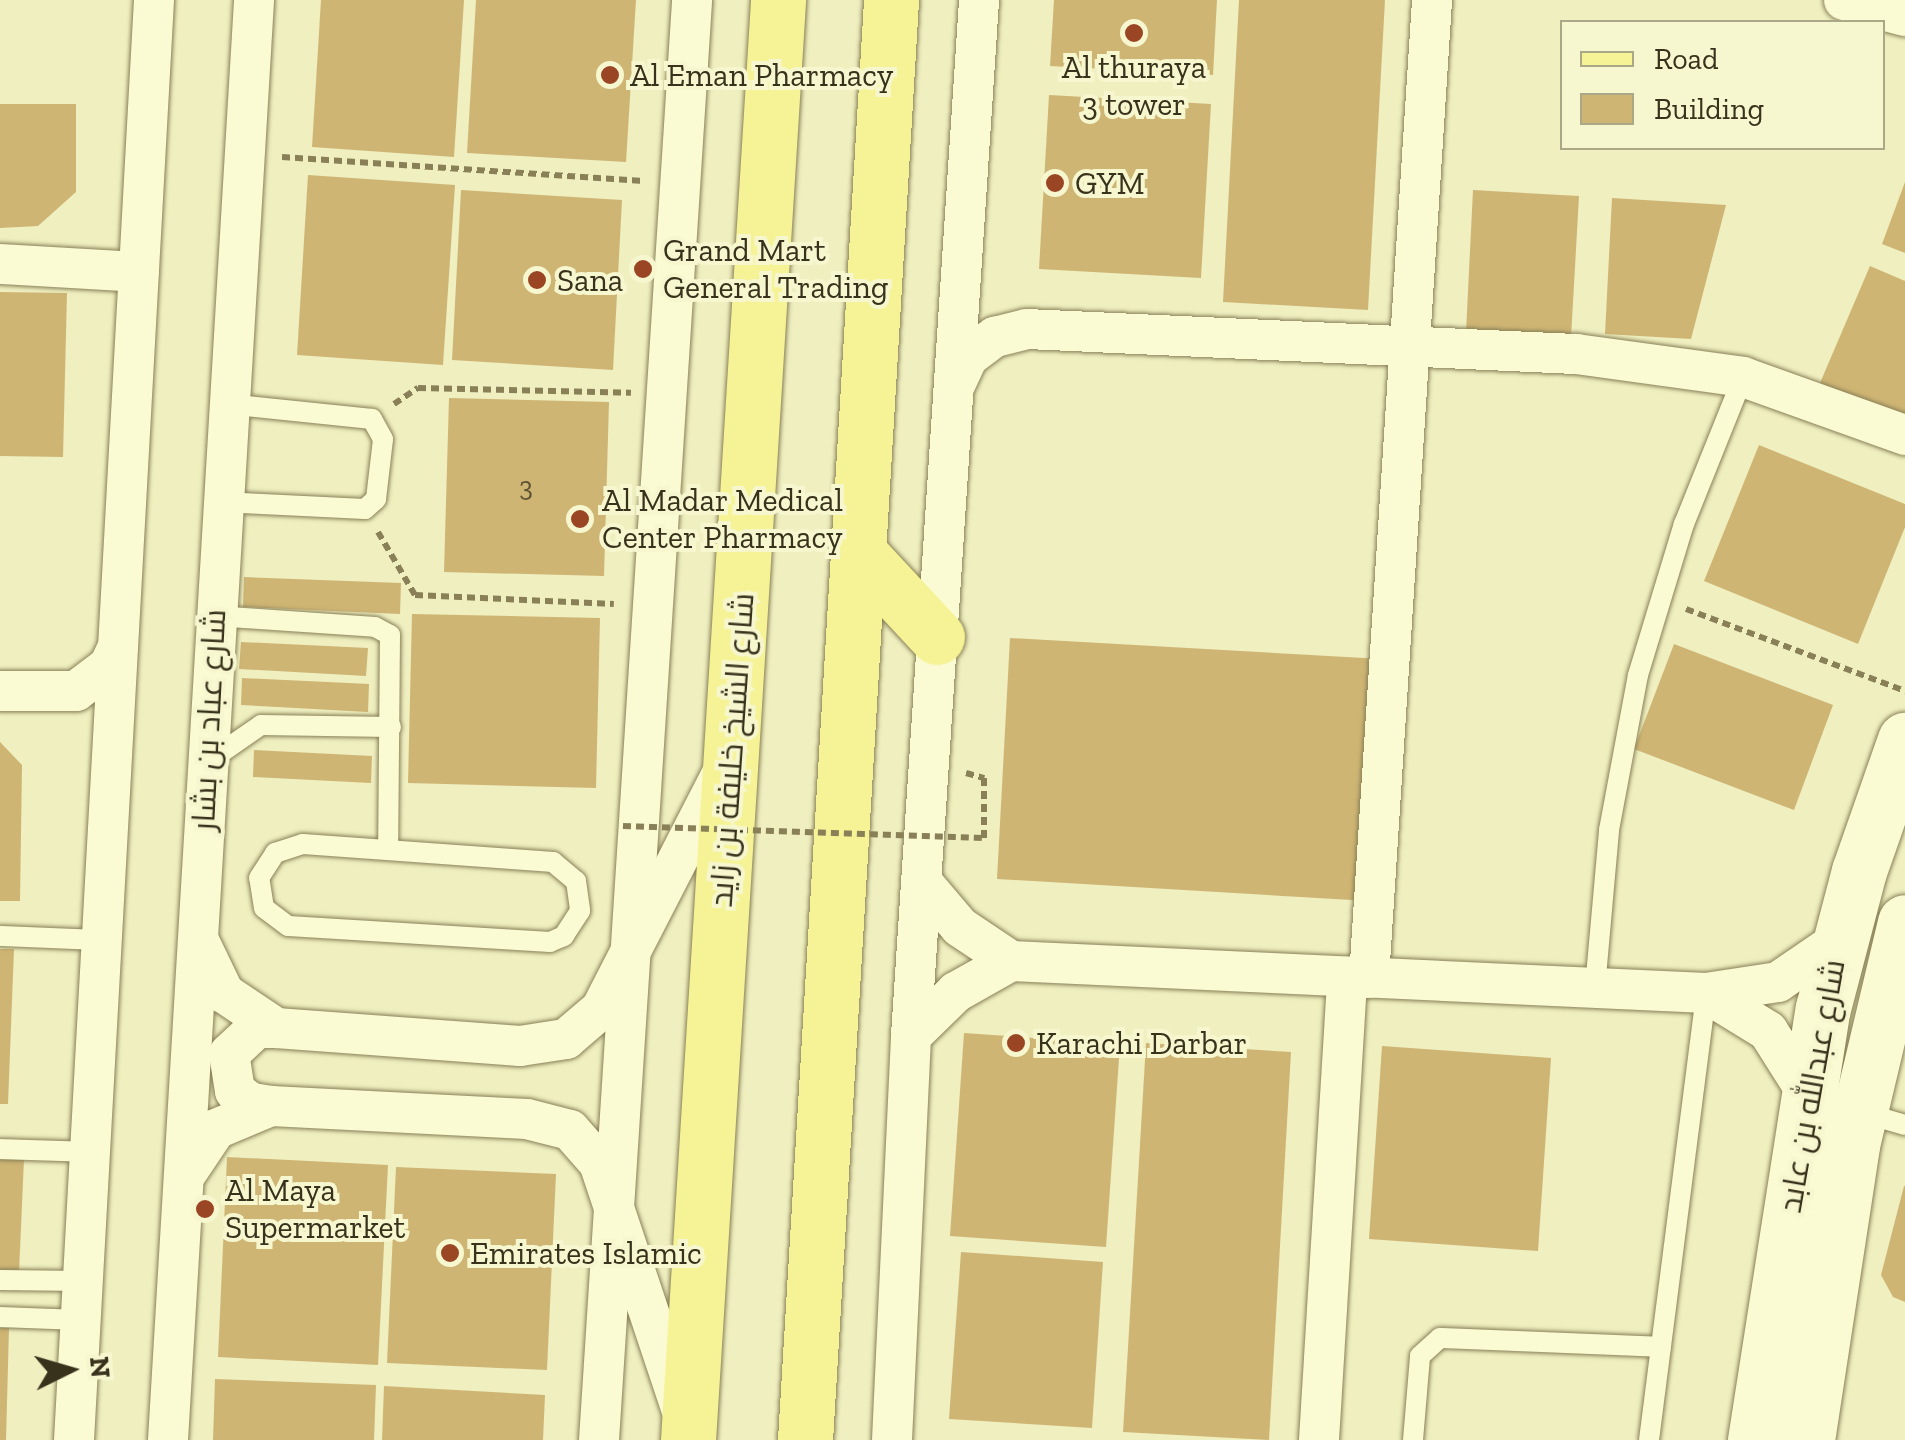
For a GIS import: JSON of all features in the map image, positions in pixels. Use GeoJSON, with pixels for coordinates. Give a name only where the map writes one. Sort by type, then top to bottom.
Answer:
{"type":"FeatureCollection","features":[{"type":"Feature","properties":{"kind":"main road","name":"شارع الشيخ خليفة بن زايد"},"geometry":{"type":"LineString","coordinates":[[688,1435],[778,0]]}},
{"type":"Feature","properties":{"kind":"main road"},"geometry":{"type":"LineString","coordinates":[[806,1440],[891,0]]}},
{"type":"Feature","properties":{"kind":"main road"},"geometry":{"type":"LineString","coordinates":[[858,552],[937,638]]}},
{"type":"Feature","properties":{"kind":"main road","name":"شارع عبدالله بن عابد"},"geometry":{"type":"LineString","coordinates":[[1755,1440],[1806,1091],[1838,941],[1905,740]]}},
{"type":"Feature","properties":{"kind":"main road","name":"شارع عبدالله بن عابد"},"geometry":{"type":"LineString","coordinates":[[1807,1440],[1882,1118],[1889,1026],[1905,922]]}},
{"type":"Feature","properties":{"kind":"street"},"geometry":{"type":"LineString","coordinates":[[74,1440],[154,0]]}},
{"type":"Feature","properties":{"kind":"street","name":"شارع عباد بن بشار"},"geometry":{"type":"LineString","coordinates":[[168,1440],[221,502],[254,0]]}},
{"type":"Feature","properties":{"kind":"street"},"geometry":{"type":"LineString","coordinates":[[599,1440],[656,606],[692,0]]}},
{"type":"Feature","properties":{"kind":"street"},"geometry":{"type":"LineString","coordinates":[[892,1440],[911,1036],[979,0]]}},
{"type":"Feature","properties":{"kind":"street"},"geometry":{"type":"LineString","coordinates":[[1319,1440],[1411,347],[1432,0]]}},
{"type":"Feature","properties":{"kind":"street"},"geometry":{"type":"LineString","coordinates":[[1852,1],[1905,16]]}},
{"type":"Feature","properties":{"kind":"street"},"geometry":{"type":"LineString","coordinates":[[962,255],[972,287],[996,312],[1026,329]]}},
{"type":"Feature","properties":{"kind":"street"},"geometry":{"type":"LineString","coordinates":[[0,264],[139,272]]}},
{"type":"Feature","properties":{"kind":"street"},"geometry":{"type":"LineString","coordinates":[[954,386],[968,357],[995,337],[1026,329],[1632,358],[1743,378],[1905,435]]}},
{"type":"Feature","properties":{"kind":"street"},"geometry":{"type":"LineString","coordinates":[[0,690],[54,693],[94,681],[118,647]]}},
{"type":"Feature","properties":{"kind":"street"},"geometry":{"type":"LineString","coordinates":[[54,693],[88,714],[112,747]]}},
{"type":"Feature","properties":{"kind":"street"},"geometry":{"type":"LineString","coordinates":[[688,1435],[615,1210],[587,1144],[549,1121],[251,1104],[228,1074],[240,1038],[276,1028],[543,1046],[586,1028],[630,958],[732,756]]}},
{"type":"Feature","properties":{"kind":"street"},"geometry":{"type":"LineString","coordinates":[[921,881],[960,927],[1011,961],[1706,993],[1778,982],[1838,941]]}},
{"type":"Feature","properties":{"kind":"street"},"geometry":{"type":"LineString","coordinates":[[197,936],[224,993],[276,1028]]}},
{"type":"Feature","properties":{"kind":"street"},"geometry":{"type":"LineString","coordinates":[[911,1036],[956,992],[1011,961]]}},
{"type":"Feature","properties":{"kind":"street"},"geometry":{"type":"LineString","coordinates":[[1706,993],[1768,1031],[1806,1091]]}},
{"type":"Feature","properties":{"kind":"street"},"geometry":{"type":"LineString","coordinates":[[184,1178],[196,1150],[216,1129],[270,1106]]}},
{"type":"Feature","properties":{"kind":"lane"},"geometry":{"type":"LineString","coordinates":[[1595,988],[1612,811],[1659,599],[1743,378]]}},
{"type":"Feature","properties":{"kind":"lane"},"geometry":{"type":"LineString","coordinates":[[221,502],[365,510],[376,499],[383,439],[372,418],[227,404]]}},
{"type":"Feature","properties":{"kind":"lane"},"geometry":{"type":"LineString","coordinates":[[215,616],[384,630],[394,650],[388,850]]}},
{"type":"Feature","properties":{"kind":"lane"},"geometry":{"type":"LineString","coordinates":[[207,762],[261,724],[391,727]]}},
{"type":"Feature","properties":{"kind":"lane"},"geometry":{"type":"LineString","coordinates":[[288,846],[388,850],[554,862],[576,882],[580,911],[564,936],[535,943],[288,926],[274,919],[259,893],[264,864],[288,846]]}},
{"type":"Feature","properties":{"kind":"lane"},"geometry":{"type":"LineString","coordinates":[[0,936],[101,940]]}},
{"type":"Feature","properties":{"kind":"lane"},"geometry":{"type":"LineString","coordinates":[[1649,1440],[1706,993]]}},
{"type":"Feature","properties":{"kind":"lane"},"geometry":{"type":"LineString","coordinates":[[0,1149],[91,1152]]}},
{"type":"Feature","properties":{"kind":"lane"},"geometry":{"type":"LineString","coordinates":[[0,1280],[81,1300]]}},
{"type":"Feature","properties":{"kind":"lane"},"geometry":{"type":"LineString","coordinates":[[0,1317],[81,1300]]}},
{"type":"Feature","properties":{"kind":"lane"},"geometry":{"type":"LineString","coordinates":[[1413,1440],[1420,1356],[1440,1338],[1661,1347]]}},
{"type":"Feature","properties":{"kind":"path"},"geometry":{"type":"LineString","coordinates":[[243,154],[680,183]]}},
{"type":"Feature","properties":{"kind":"path"},"geometry":{"type":"LineString","coordinates":[[372,418],[418,388],[668,393]]}},
{"type":"Feature","properties":{"kind":"path"},"geometry":{"type":"LineString","coordinates":[[365,510],[415,595],[656,606]]}},
{"type":"Feature","properties":{"kind":"path"},"geometry":{"type":"LineString","coordinates":[[1659,599],[1905,691]]}},
{"type":"Feature","properties":{"kind":"path"},"geometry":{"type":"LineString","coordinates":[[622,826],[984,838],[986,794]]}},
{"type":"Feature","properties":{"kind":"building"},"geometry":{"type":"Polygon","coordinates":[[[321,0],[464,0],[454,157],[312,147],[321,0]]]}},
{"type":"Feature","properties":{"kind":"building"},"geometry":{"type":"Polygon","coordinates":[[[476,0],[636,0],[626,162],[467,153],[476,0]]]}},
{"type":"Feature","properties":{"kind":"building","name":"Al thuraya 3 tower"},"geometry":{"type":"Polygon","coordinates":[[[1054,0],[1217,0],[1213,75],[1050,66],[1054,0]]]}},
{"type":"Feature","properties":{"kind":"building"},"geometry":{"type":"Polygon","coordinates":[[[1239,0],[1385,0],[1368,310],[1223,302],[1239,0]]]}},
{"type":"Feature","properties":{"kind":"building"},"geometry":{"type":"Polygon","coordinates":[[[1049,95],[1211,104],[1201,278],[1039,269],[1049,95]]]}},
{"type":"Feature","properties":{"kind":"building"},"geometry":{"type":"Polygon","coordinates":[[[0,104],[76,104],[76,192],[38,226],[0,228],[0,104]]]}},
{"type":"Feature","properties":{"kind":"building"},"geometry":{"type":"Polygon","coordinates":[[[308,175],[455,185],[443,365],[297,355],[308,175]]]}},
{"type":"Feature","properties":{"kind":"building"},"geometry":{"type":"Polygon","coordinates":[[[1905,182],[1905,253],[1882,244],[1905,182]]]}},
{"type":"Feature","properties":{"kind":"building","name":"Sana"},"geometry":{"type":"Polygon","coordinates":[[[461,190],[622,200],[613,370],[452,360],[461,190]]]}},
{"type":"Feature","properties":{"kind":"building"},"geometry":{"type":"Polygon","coordinates":[[[1473,190],[1579,196],[1571,338],[1466,332],[1473,190]]]}},
{"type":"Feature","properties":{"kind":"building"},"geometry":{"type":"Polygon","coordinates":[[[1612,198],[1726,205],[1691,339],[1605,334],[1612,198]]]}},
{"type":"Feature","properties":{"kind":"building"},"geometry":{"type":"Polygon","coordinates":[[[1870,266],[1905,281],[1905,421],[1820,383],[1870,266]]]}},
{"type":"Feature","properties":{"kind":"building"},"geometry":{"type":"Polygon","coordinates":[[[0,292],[67,293],[63,457],[0,456],[0,292]]]}},
{"type":"Feature","properties":{"kind":"building"},"geometry":{"type":"Polygon","coordinates":[[[449,398],[609,402],[604,576],[444,572],[449,398]]]}},
{"type":"Feature","properties":{"kind":"building"},"geometry":{"type":"Polygon","coordinates":[[[1759,445],[1905,504],[1905,527],[1858,644],[1704,581],[1759,445]]]}},
{"type":"Feature","properties":{"kind":"building"},"geometry":{"type":"Polygon","coordinates":[[[244,577],[401,583],[400,614],[243,607],[244,577]]]}},
{"type":"Feature","properties":{"kind":"building"},"geometry":{"type":"Polygon","coordinates":[[[412,614],[600,618],[596,788],[408,783],[412,614]]]}},
{"type":"Feature","properties":{"kind":"building"},"geometry":{"type":"Polygon","coordinates":[[[1010,638],[1382,659],[1369,901],[997,879],[1010,638]]]}},
{"type":"Feature","properties":{"kind":"building"},"geometry":{"type":"Polygon","coordinates":[[[241,642],[368,648],[366,676],[239,669],[241,642]]]}},
{"type":"Feature","properties":{"kind":"building"},"geometry":{"type":"Polygon","coordinates":[[[1674,644],[1833,705],[1794,810],[1634,749],[1674,644]]]}},
{"type":"Feature","properties":{"kind":"building"},"geometry":{"type":"Polygon","coordinates":[[[242,678],[369,684],[368,712],[241,705],[242,678]]]}},
{"type":"Feature","properties":{"kind":"building"},"geometry":{"type":"Polygon","coordinates":[[[0,742],[22,765],[20,901],[0,901],[0,742]]]}},
{"type":"Feature","properties":{"kind":"building"},"geometry":{"type":"Polygon","coordinates":[[[254,750],[372,756],[371,783],[253,777],[254,750]]]}},
{"type":"Feature","properties":{"kind":"building"},"geometry":{"type":"Polygon","coordinates":[[[0,949],[14,949],[8,1104],[0,1104],[0,949]]]}},
{"type":"Feature","properties":{"kind":"building"},"geometry":{"type":"Polygon","coordinates":[[[964,1033],[1120,1044],[1106,1247],[950,1236],[964,1033]]]}},
{"type":"Feature","properties":{"kind":"building"},"geometry":{"type":"Polygon","coordinates":[[[1146,1043],[1291,1052],[1269,1440],[1123,1432],[1146,1043]]]}},
{"type":"Feature","properties":{"kind":"building"},"geometry":{"type":"Polygon","coordinates":[[[1382,1046],[1551,1058],[1538,1251],[1369,1239],[1382,1046]]]}},
{"type":"Feature","properties":{"kind":"building"},"geometry":{"type":"Polygon","coordinates":[[[227,1157],[388,1165],[378,1365],[218,1357],[227,1157]]]}},
{"type":"Feature","properties":{"kind":"building"},"geometry":{"type":"Polygon","coordinates":[[[0,1158],[24,1159],[19,1273],[0,1272],[0,1158]]]}},
{"type":"Feature","properties":{"kind":"building"},"geometry":{"type":"Polygon","coordinates":[[[396,1167],[556,1174],[547,1370],[387,1363],[396,1167]]]}},
{"type":"Feature","properties":{"kind":"building"},"geometry":{"type":"Polygon","coordinates":[[[1904,1186],[1905,1302],[1893,1297],[1881,1275],[1904,1186]]]}},
{"type":"Feature","properties":{"kind":"building"},"geometry":{"type":"Polygon","coordinates":[[[961,1252],[1103,1262],[1092,1428],[949,1419],[961,1252]]]}},
{"type":"Feature","properties":{"kind":"building"},"geometry":{"type":"Polygon","coordinates":[[[0,1328],[9,1328],[6,1440],[0,1440],[0,1328]]]}},
{"type":"Feature","properties":{"kind":"building"},"geometry":{"type":"Polygon","coordinates":[[[215,1379],[376,1385],[374,1440],[213,1440],[215,1379]]]}},
{"type":"Feature","properties":{"kind":"building"},"geometry":{"type":"Polygon","coordinates":[[[384,1386],[545,1395],[543,1440],[382,1440],[384,1386]]]}},
{"type":"Feature","properties":{"kind":"place","name":"Al thuraya 3 tower"},"geometry":{"type":"Point","coordinates":[1134,33]}},
{"type":"Feature","properties":{"kind":"place","name":"Al Eman Pharmacy"},"geometry":{"type":"Point","coordinates":[610,75]}},
{"type":"Feature","properties":{"kind":"place","name":"GYM"},"geometry":{"type":"Point","coordinates":[1055,183]}},
{"type":"Feature","properties":{"kind":"place","name":"Grand Mart General Trading"},"geometry":{"type":"Point","coordinates":[643,269]}},
{"type":"Feature","properties":{"kind":"place","name":"Sana"},"geometry":{"type":"Point","coordinates":[537,280]}},
{"type":"Feature","properties":{"kind":"place","name":"Al Madar Medical Center Pharmacy"},"geometry":{"type":"Point","coordinates":[580,519]}},
{"type":"Feature","properties":{"kind":"place","name":"Karachi Darbar"},"geometry":{"type":"Point","coordinates":[1016,1043]}},
{"type":"Feature","properties":{"kind":"place","name":"Al Maya Supermarket"},"geometry":{"type":"Point","coordinates":[205,1209]}},
{"type":"Feature","properties":{"kind":"place","name":"Emirates Islamic"},"geometry":{"type":"Point","coordinates":[450,1253]}}]}
